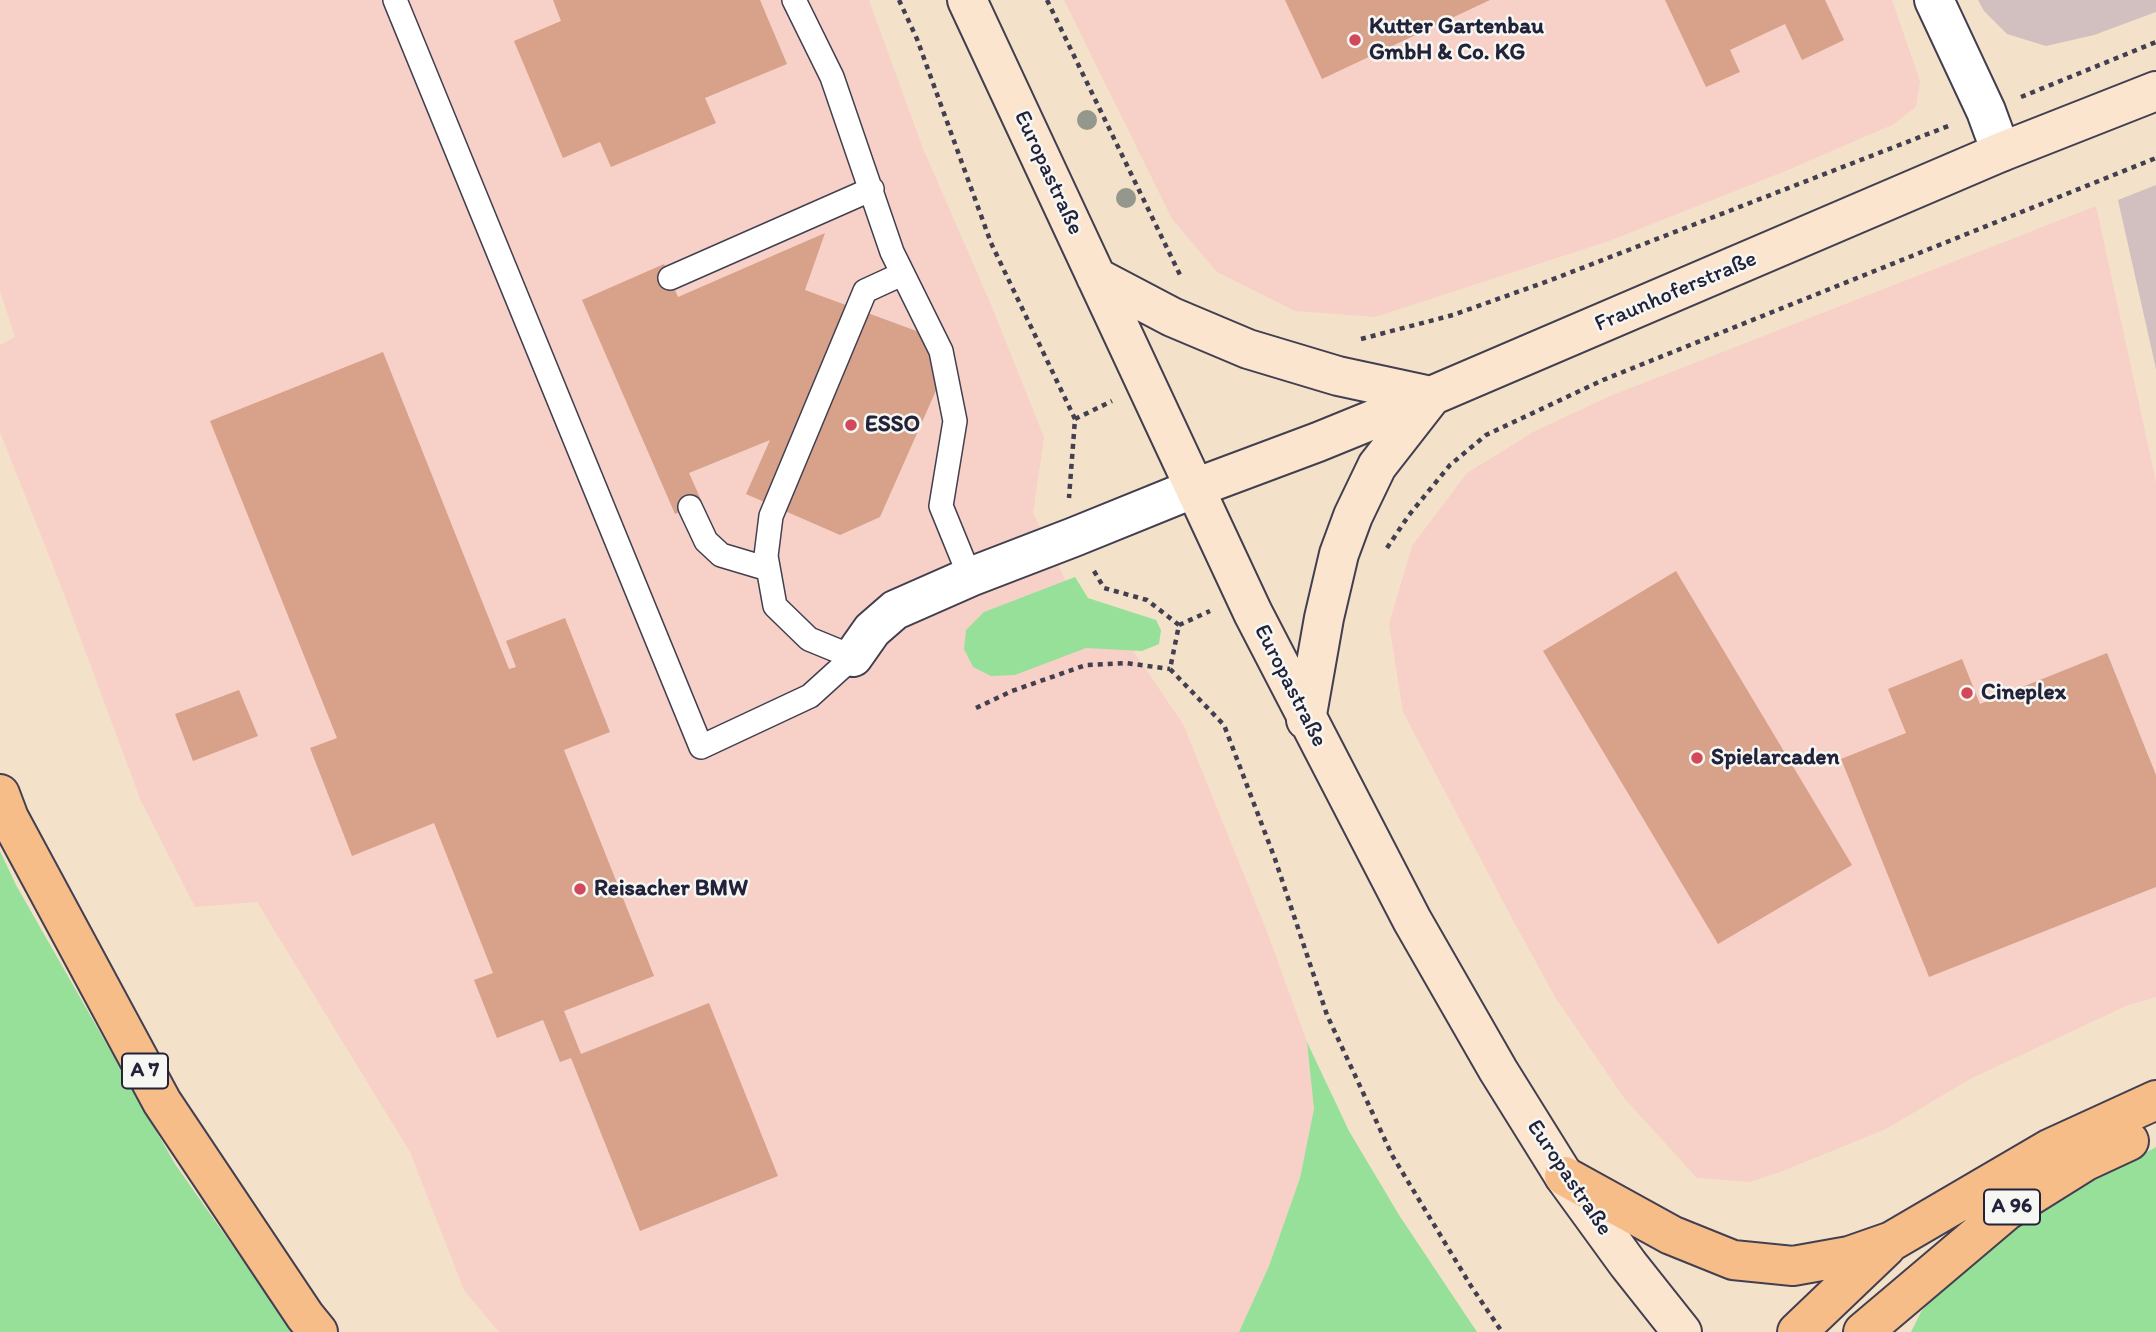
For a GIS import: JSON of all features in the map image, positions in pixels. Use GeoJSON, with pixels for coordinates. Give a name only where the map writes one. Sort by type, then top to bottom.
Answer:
{"type":"FeatureCollection","features":[{"type":"Feature","properties":{"kind":"highway","name":"A 7"},"geometry":{"type":"LineString","coordinates":[[0,794],[9,818],[162,1102],[318,1332]]}},
{"type":"Feature","properties":{"kind":"highway"},"geometry":{"type":"LineString","coordinates":[[1564,1176],[1671,1235],[1733,1260],[1793,1266],[1849,1256],[1892,1241],[2051,1148],[2156,1100]]}},
{"type":"Feature","properties":{"kind":"highway","name":"A 96"},"geometry":{"type":"LineString","coordinates":[[1876,1326],[2006,1211],[2086,1161],[2156,1128]]}},
{"type":"Feature","properties":{"kind":"highway"},"geometry":{"type":"LineString","coordinates":[[1797,1332],[1892,1241]]}},
{"type":"Feature","properties":{"kind":"street","name":"Europastraße"},"geometry":{"type":"LineString","coordinates":[[967,0],[1245,596],[1306,720],[1412,920],[1498,1070],[1564,1176],[1682,1332]]}},
{"type":"Feature","properties":{"kind":"street"},"geometry":{"type":"LineString","coordinates":[[1934,0],[1986,111],[2001,152]]}},
{"type":"Feature","properties":{"kind":"street","name":"Fraunhoferstraße"},"geometry":{"type":"LineString","coordinates":[[1195,488],[1431,396],[2001,152],[2156,91]]}},
{"type":"Feature","properties":{"kind":"street"},"geometry":{"type":"LineString","coordinates":[[1096,277],[1172,317],[1248,349],[1338,376],[1431,396],[1377,466],[1353,516],[1339,554],[1324,618],[1306,720]]}},
{"type":"Feature","properties":{"kind":"street"},"geometry":{"type":"LineString","coordinates":[[853,657],[872,630],[895,610],[970,576],[1195,488]]}},
{"type":"Feature","properties":{"kind":"lane"},"geometry":{"type":"LineString","coordinates":[[396,0],[701,747],[810,696],[853,657],[809,639],[775,606],[766,556],[771,516],[865,291],[902,274]]}},
{"type":"Feature","properties":{"kind":"lane"},"geometry":{"type":"LineString","coordinates":[[794,0],[832,77],[892,252],[941,351],[955,421],[941,506],[970,576]]}},
{"type":"Feature","properties":{"kind":"lane"},"geometry":{"type":"LineString","coordinates":[[670,278],[872,189]]}},
{"type":"Feature","properties":{"kind":"lane"},"geometry":{"type":"LineString","coordinates":[[690,507],[706,541],[721,555],[768,569]]}},
{"type":"Feature","properties":{"kind":"path"},"geometry":{"type":"LineString","coordinates":[[899,0],[917,39],[990,243],[1075,419],[1069,518],[1074,537],[1104,588],[1147,600],[1179,625]]}},
{"type":"Feature","properties":{"kind":"path"},"geometry":{"type":"LineString","coordinates":[[1046,0],[1182,278]]}},
{"type":"Feature","properties":{"kind":"path"},"geometry":{"type":"LineString","coordinates":[[1357,340],[1453,315],[1551,280],[1805,184],[2156,42]]}},
{"type":"Feature","properties":{"kind":"path"},"geometry":{"type":"LineString","coordinates":[[1339,554],[1376,563],[1409,515],[1450,464],[1486,435],[1603,380],[2156,158]]}},
{"type":"Feature","properties":{"kind":"path"},"geometry":{"type":"LineString","coordinates":[[1179,625],[1245,596]]}},
{"type":"Feature","properties":{"kind":"path"},"geometry":{"type":"LineString","coordinates":[[1170,669],[1179,625]]}},
{"type":"Feature","properties":{"kind":"path"},"geometry":{"type":"LineString","coordinates":[[976,708],[1012,691],[1086,665],[1126,663],[1170,669],[1224,725],[1275,859],[1327,1015],[1392,1155],[1502,1332]]}},
{"type":"Feature","properties":{"kind":"shaded area"},"geometry":{"type":"Polygon","coordinates":[[[0,0],[869,0],[922,146],[992,307],[1044,437],[1033,513],[1071,592],[1119,630],[1183,724],[1266,929],[1307,1042],[1314,1109],[1300,1178],[1269,1266],[1239,1332],[499,1332],[464,1290],[410,1152],[257,902],[195,907],[141,801],[0,432],[0,345],[15,337],[0,291],[0,0]]]}},
{"type":"Feature","properties":{"kind":"shaded area"},"geometry":{"type":"Polygon","coordinates":[[[1064,0],[1892,0],[1920,81],[1916,107],[1892,125],[1783,172],[1609,241],[1375,317],[1295,311],[1217,272],[1172,219],[1064,0]]]}},
{"type":"Feature","properties":{"kind":"shaded area"},"geometry":{"type":"Polygon","coordinates":[[[1978,0],[2156,0],[2156,12],[2094,35],[2046,46],[2007,34],[1984,11],[1978,0]]]}},
{"type":"Feature","properties":{"kind":"shaded area"},"geometry":{"type":"Polygon","coordinates":[[[2156,185],[2156,369],[2118,200],[2156,185]]]}},
{"type":"Feature","properties":{"kind":"shaded area"},"geometry":{"type":"Polygon","coordinates":[[[2096,206],[2156,482],[2156,997],[2126,1006],[1970,1079],[1886,1129],[1780,1172],[1749,1182],[1697,1178],[1624,1098],[1555,997],[1403,712],[1389,624],[1412,546],[1467,473],[1535,431],[1610,396],[2096,206]]]}},
{"type":"Feature","properties":{"kind":"green space"},"geometry":{"type":"Polygon","coordinates":[[[1075,577],[1088,598],[1156,620],[1161,630],[1159,644],[1142,651],[1086,648],[1015,675],[991,676],[973,667],[964,649],[966,630],[984,612],[1075,577]]]}},
{"type":"Feature","properties":{"kind":"green space"},"geometry":{"type":"Polygon","coordinates":[[[0,851],[16,885],[175,1164],[293,1332],[0,1332],[0,851]]]}},
{"type":"Feature","properties":{"kind":"green space"},"geometry":{"type":"Polygon","coordinates":[[[1307,1042],[1349,1131],[1399,1215],[1477,1332],[1239,1332],[1269,1266],[1300,1178],[1314,1109],[1307,1042]]]}},
{"type":"Feature","properties":{"kind":"green space"},"geometry":{"type":"Polygon","coordinates":[[[2156,1147],[2156,1332],[1911,1332],[1921,1312],[1950,1278],[1998,1240],[2090,1183],[2156,1147]]]}},
{"type":"Feature","properties":{"kind":"building"},"geometry":{"type":"Polygon","coordinates":[[[553,0],[760,0],[787,64],[705,98],[716,123],[611,167],[600,142],[563,158],[514,41],[561,21],[553,0]]]}},
{"type":"Feature","properties":{"kind":"building","name":"Kutter Gartenbau GmbH & Co. KG"},"geometry":{"type":"Polygon","coordinates":[[[1285,0],[1490,0],[1322,79],[1285,0]]]}},
{"type":"Feature","properties":{"kind":"building"},"geometry":{"type":"Polygon","coordinates":[[[1665,0],[1825,0],[1844,40],[1802,60],[1785,24],[1730,50],[1740,72],[1706,87],[1665,0]]]}},
{"type":"Feature","properties":{"kind":"building"},"geometry":{"type":"Polygon","coordinates":[[[825,233],[805,290],[922,333],[942,377],[880,517],[840,535],[746,494],[770,440],[689,473],[702,502],[675,514],[582,300],[664,264],[678,297],[825,233]]]}},
{"type":"Feature","properties":{"kind":"building"},"geometry":{"type":"Polygon","coordinates":[[[383,352],[509,669],[516,667],[506,641],[565,618],[610,732],[564,750],[654,976],[564,1011],[581,1054],[709,1003],[778,1176],[640,1231],[571,1058],[560,1062],[543,1020],[497,1038],[474,980],[493,973],[434,823],[352,856],[310,748],[337,738],[210,421],[383,352]]]}},
{"type":"Feature","properties":{"kind":"building","name":"Spielarcaden"},"geometry":{"type":"Polygon","coordinates":[[[1676,571],[1852,865],[1718,944],[1543,651],[1676,571]]]}},
{"type":"Feature","properties":{"kind":"building"},"geometry":{"type":"Polygon","coordinates":[[[2107,653],[2156,775],[2156,887],[1929,977],[1841,759],[1906,733],[1888,689],[1962,659],[1980,704],[2107,653]]]}},
{"type":"Feature","properties":{"kind":"building"},"geometry":{"type":"Polygon","coordinates":[[[239,690],[258,736],[193,761],[175,714],[239,690]]]}},
{"type":"Feature","properties":{"kind":"place","name":"Kutter Gartenbau GmbH & Co. KG"},"geometry":{"type":"Point","coordinates":[1355,40]}},
{"type":"Feature","properties":{"kind":"place","name":"ESSO"},"geometry":{"type":"Point","coordinates":[851,425]}},
{"type":"Feature","properties":{"kind":"place","name":"Cineplex"},"geometry":{"type":"Point","coordinates":[1967,693]}},
{"type":"Feature","properties":{"kind":"place","name":"Spielarcaden"},"geometry":{"type":"Point","coordinates":[1697,758]}},
{"type":"Feature","properties":{"kind":"place","name":"Reisacher BMW"},"geometry":{"type":"Point","coordinates":[580,889]}}]}
